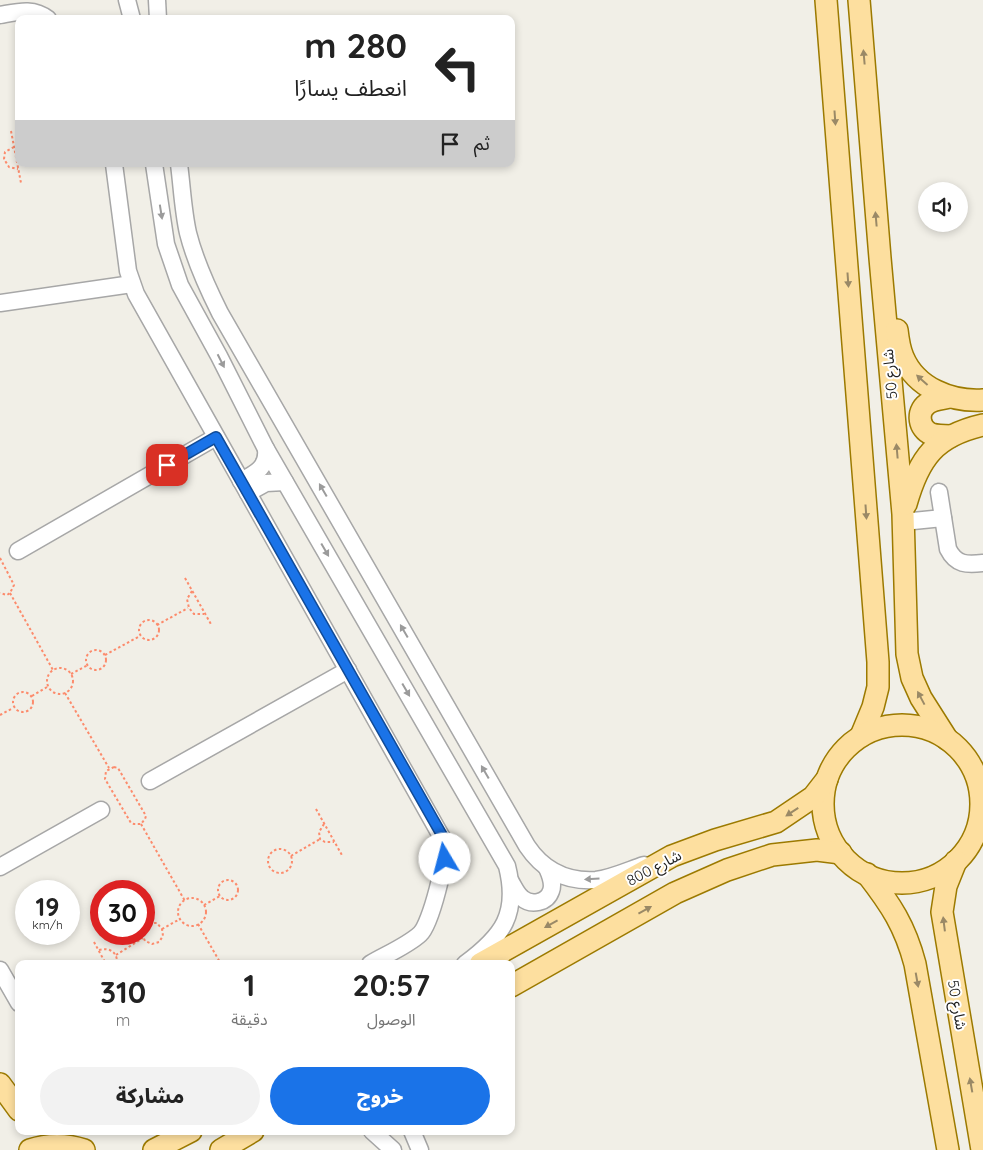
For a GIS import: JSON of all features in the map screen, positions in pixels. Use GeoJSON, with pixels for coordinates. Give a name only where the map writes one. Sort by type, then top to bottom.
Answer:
{"type":"FeatureCollection","features":[{"type":"Feature","properties":{"kind":"main road"},"geometry":{"type":"LineString","coordinates":[[826,0],[878,662],[878,687],[873,707],[861,736]]}},
{"type":"Feature","properties":{"kind":"main road","name":"شارع 50"},"geometry":{"type":"LineString","coordinates":[[859,0],[903,518],[907,654],[912,678],[921,698],[947,739]]}},
{"type":"Feature","properties":{"kind":"main road"},"geometry":{"type":"LineString","coordinates":[[880,258],[903,357],[911,370],[932,390],[950,398],[983,400]]}},
{"type":"Feature","properties":{"kind":"main road"},"geometry":{"type":"LineString","coordinates":[[950,398],[932,401],[925,405],[921,412],[920,420],[922,427],[928,433],[951,436]]}},
{"type":"Feature","properties":{"kind":"main road"},"geometry":{"type":"LineString","coordinates":[[903,518],[912,481],[932,450],[951,436],[968,428],[983,425]]}},
{"type":"Feature","properties":{"kind":"main road"},"geometry":{"type":"LineString","coordinates":[[898,724],[924,728],[947,739],[960,750],[970,765],[977,781],[980,798],[980,816],[967,848],[945,870],[920,880],[893,882],[867,874],[853,865],[841,853],[830,836],[824,818],[823,798],[827,778],[835,762],[847,747],[861,736],[879,728],[898,724]]}},
{"type":"Feature","properties":{"kind":"main road","name":"شارع 800"},"geometry":{"type":"LineString","coordinates":[[487,960],[672,856],[715,840],[776,822],[813,797],[827,778]]}},
{"type":"Feature","properties":{"kind":"main road"},"geometry":{"type":"LineString","coordinates":[[515,984],[675,893],[727,870],[772,855],[817,850],[841,853]]}},
{"type":"Feature","properties":{"kind":"main road","name":"شارع 50"},"geometry":{"type":"LineString","coordinates":[[956,861],[946,886],[942,912],[982,1150]]}},
{"type":"Feature","properties":{"kind":"main road"},"geometry":{"type":"LineString","coordinates":[[867,874],[895,913],[909,941],[915,964],[948,1150]]}},
{"type":"Feature","properties":{"kind":"main road"},"geometry":{"type":"LineString","coordinates":[[0,1084],[15,1105]]}},
{"type":"Feature","properties":{"kind":"main road"},"geometry":{"type":"LineString","coordinates":[[52,1135],[77,1148]]}},
{"type":"Feature","properties":{"kind":"main road"},"geometry":{"type":"LineString","coordinates":[[154,1150],[183,1135]]}},
{"type":"Feature","properties":{"kind":"main road"},"geometry":{"type":"LineString","coordinates":[[221,1150],[247,1135]]}},
{"type":"Feature","properties":{"kind":"main road"},"geometry":{"type":"LineString","coordinates":[[30,1150],[45,1146],[77,1148]]}},
{"type":"Feature","properties":{"kind":"street"},"geometry":{"type":"LineString","coordinates":[[126,0],[131,15]]}},
{"type":"Feature","properties":{"kind":"street"},"geometry":{"type":"LineString","coordinates":[[157,0],[158,15]]}},
{"type":"Feature","properties":{"kind":"street"},"geometry":{"type":"LineString","coordinates":[[0,15],[30,11],[43,15]]}},
{"type":"Feature","properties":{"kind":"street"},"geometry":{"type":"LineString","coordinates":[[114,167],[126,258],[132,284],[141,304],[443,837],[446,848],[445,859],[426,926],[415,938],[377,960]]}},
{"type":"Feature","properties":{"kind":"street"},"geometry":{"type":"LineString","coordinates":[[154,167],[166,244],[180,285],[197,319],[219,356],[266,449],[507,866],[512,898],[503,928],[491,944],[470,960]]}},
{"type":"Feature","properties":{"kind":"street"},"geometry":{"type":"LineString","coordinates":[[179,167],[192,249],[206,285],[220,313],[535,858],[547,868],[570,877],[596,880],[672,856]]}},
{"type":"Feature","properties":{"kind":"street"},"geometry":{"type":"LineString","coordinates":[[0,303],[132,284]]}},
{"type":"Feature","properties":{"kind":"street"},"geometry":{"type":"LineString","coordinates":[[18,551],[216,437]]}},
{"type":"Feature","properties":{"kind":"street"},"geometry":{"type":"LineString","coordinates":[[245,487],[262,468],[266,459],[266,449]]}},
{"type":"Feature","properties":{"kind":"street"},"geometry":{"type":"LineString","coordinates":[[245,487],[285,482]]}},
{"type":"Feature","properties":{"kind":"street"},"geometry":{"type":"LineString","coordinates":[[939,492],[948,549],[958,562],[969,564],[983,563]]}},
{"type":"Feature","properties":{"kind":"street"},"geometry":{"type":"LineString","coordinates":[[903,518],[943,518]]}},
{"type":"Feature","properties":{"kind":"street"},"geometry":{"type":"LineString","coordinates":[[150,781],[348,670]]}},
{"type":"Feature","properties":{"kind":"street"},"geometry":{"type":"LineString","coordinates":[[0,868],[101,810]]}},
{"type":"Feature","properties":{"kind":"street"},"geometry":{"type":"LineString","coordinates":[[511,882],[523,899],[530,903],[542,901],[552,890],[551,876],[547,868]]}},
{"type":"Feature","properties":{"kind":"street"},"geometry":{"type":"LineString","coordinates":[[0,970],[15,997]]}},
{"type":"Feature","properties":{"kind":"street"},"geometry":{"type":"LineString","coordinates":[[376,1135],[393,1150]]}},
{"type":"Feature","properties":{"kind":"street"},"geometry":{"type":"LineString","coordinates":[[414,1135],[420,1150]]}},
{"type":"Feature","properties":{"kind":"path"},"geometry":{"type":"LineString","coordinates":[[11,130],[15,152]]}},
{"type":"Feature","properties":{"kind":"path"},"geometry":{"type":"LineString","coordinates":[[14,147],[5,152],[4,159],[9,167],[18,168],[21,183]]}},
{"type":"Feature","properties":{"kind":"path"},"geometry":{"type":"LineString","coordinates":[[0,558],[14,582],[14,588],[10,593],[7,595],[0,593]]}},
{"type":"Feature","properties":{"kind":"path"},"geometry":{"type":"LineString","coordinates":[[185,578],[212,626]]}},
{"type":"Feature","properties":{"kind":"path"},"geometry":{"type":"LineString","coordinates":[[192,591],[187,599],[189,608],[194,614],[205,614]]}},
{"type":"Feature","properties":{"kind":"path"},"geometry":{"type":"LineString","coordinates":[[10,593],[52,670]]}},
{"type":"Feature","properties":{"kind":"path"},"geometry":{"type":"LineString","coordinates":[[158,625],[189,608]]}},
{"type":"Feature","properties":{"kind":"path"},"geometry":{"type":"LineString","coordinates":[[151,621],[158,625],[158,633],[154,639],[147,639],[141,635],[140,628],[144,622],[151,621]]}},
{"type":"Feature","properties":{"kind":"path"},"geometry":{"type":"LineString","coordinates":[[105,655],[141,635]]}},
{"type":"Feature","properties":{"kind":"path"},"geometry":{"type":"LineString","coordinates":[[99,650],[105,655],[106,661],[101,668],[94,669],[88,665],[87,659],[91,652],[99,650]]}},
{"type":"Feature","properties":{"kind":"path"},"geometry":{"type":"LineString","coordinates":[[71,674],[88,665]]}},
{"type":"Feature","properties":{"kind":"path"},"geometry":{"type":"LineString","coordinates":[[64,669],[71,674],[72,685],[65,693],[57,694],[48,686],[47,678],[52,670],[64,669]]}},
{"type":"Feature","properties":{"kind":"path"},"geometry":{"type":"LineString","coordinates":[[32,696],[48,686]]}},
{"type":"Feature","properties":{"kind":"path"},"geometry":{"type":"LineString","coordinates":[[26,692],[32,696],[33,705],[27,712],[20,712],[14,708],[13,700],[17,693],[26,692]]}},
{"type":"Feature","properties":{"kind":"path"},"geometry":{"type":"LineString","coordinates":[[65,693],[109,768]]}},
{"type":"Feature","properties":{"kind":"path"},"geometry":{"type":"LineString","coordinates":[[0,715],[14,708]]}},
{"type":"Feature","properties":{"kind":"path"},"geometry":{"type":"LineString","coordinates":[[109,768],[105,773],[105,779],[131,822],[141,824]]}},
{"type":"Feature","properties":{"kind":"path"},"geometry":{"type":"LineString","coordinates":[[109,768],[118,768],[146,816],[141,824]]}},
{"type":"Feature","properties":{"kind":"path"},"geometry":{"type":"LineString","coordinates":[[316,809],[343,857]]}},
{"type":"Feature","properties":{"kind":"path"},"geometry":{"type":"LineString","coordinates":[[141,824],[185,900]]}},
{"type":"Feature","properties":{"kind":"path"},"geometry":{"type":"LineString","coordinates":[[324,824],[318,832],[320,839],[325,842],[334,841]]}},
{"type":"Feature","properties":{"kind":"path"},"geometry":{"type":"LineString","coordinates":[[291,856],[320,839]]}},
{"type":"Feature","properties":{"kind":"path"},"geometry":{"type":"LineString","coordinates":[[282,849],[291,856],[292,864],[286,871],[278,872],[269,865],[270,857],[275,851],[282,849]]}},
{"type":"Feature","properties":{"kind":"path"},"geometry":{"type":"LineString","coordinates":[[229,881],[237,886],[237,895],[232,899],[225,900],[220,896],[219,888],[223,882],[229,881]]}},
{"type":"Feature","properties":{"kind":"path"},"geometry":{"type":"LineString","coordinates":[[204,905],[220,896]]}},
{"type":"Feature","properties":{"kind":"path"},"geometry":{"type":"LineString","coordinates":[[195,899],[204,905],[204,918],[198,924],[186,925],[180,919],[178,910],[185,900],[195,899]]}},
{"type":"Feature","properties":{"kind":"path"},"geometry":{"type":"LineString","coordinates":[[162,928],[180,919]]}},
{"type":"Feature","properties":{"kind":"path"},"geometry":{"type":"LineString","coordinates":[[155,922],[162,928],[163,936],[155,944]]}},
{"type":"Feature","properties":{"kind":"path"},"geometry":{"type":"LineString","coordinates":[[198,924],[219,960]]}},
{"type":"Feature","properties":{"kind":"path"},"geometry":{"type":"LineString","coordinates":[[96,945],[104,960]]}},
{"type":"Feature","properties":{"kind":"path"},"geometry":{"type":"LineString","coordinates":[[116,955],[132,945]]}},
{"type":"Feature","properties":{"kind":"path"},"geometry":{"type":"LineString","coordinates":[[98,950],[108,949],[116,955],[117,960]]}},
{"type":"Feature","properties":{"kind":"route"},"geometry":{"type":"LineString","coordinates":[[167,465],[216,437],[443,837],[446,848],[445,859]]}}]}
